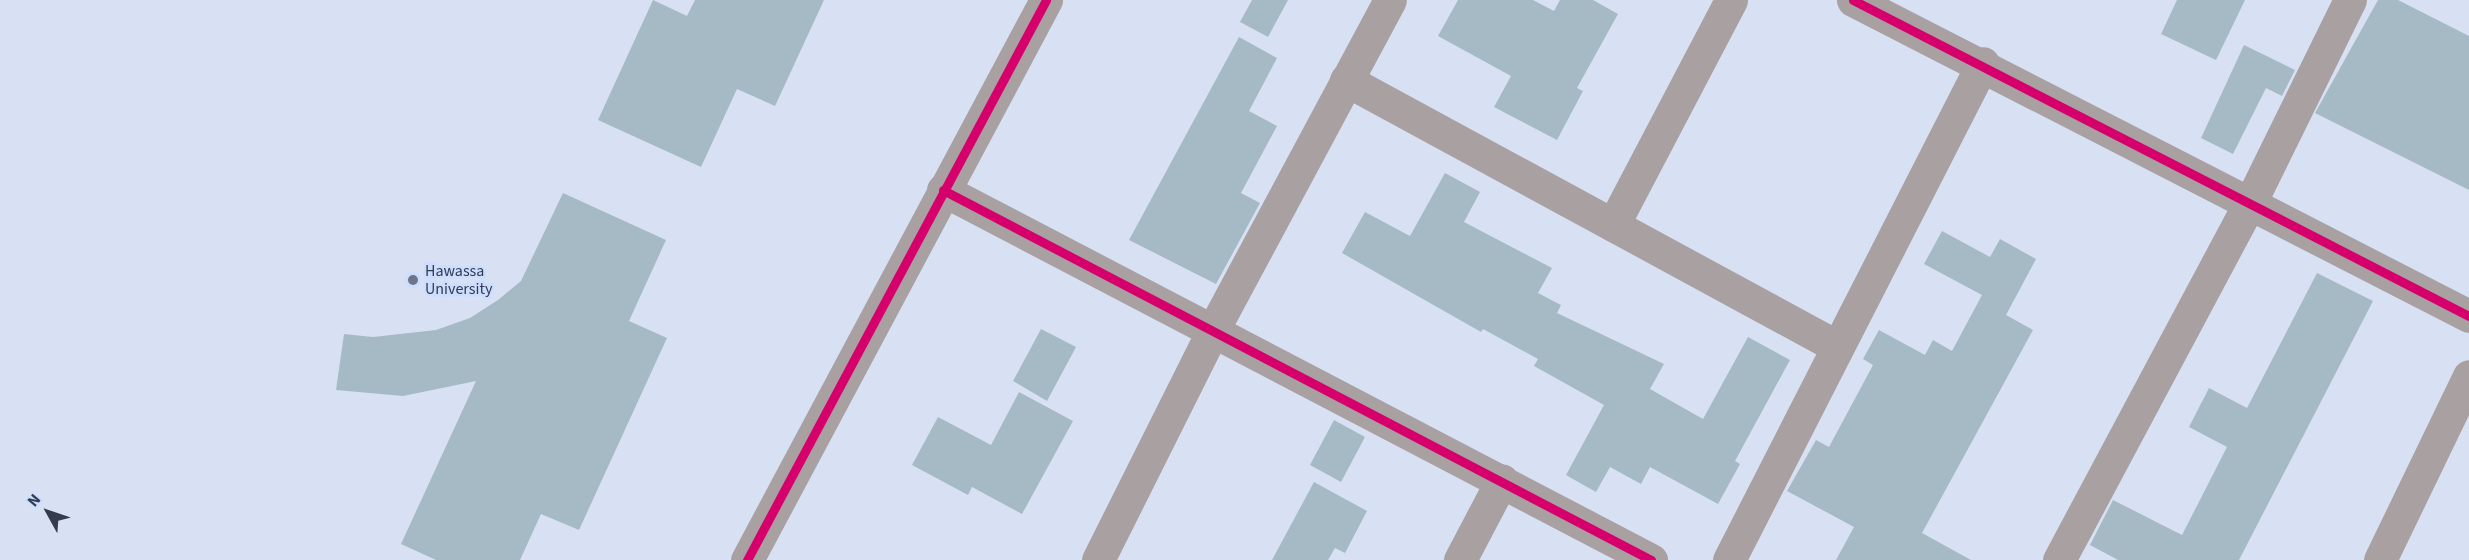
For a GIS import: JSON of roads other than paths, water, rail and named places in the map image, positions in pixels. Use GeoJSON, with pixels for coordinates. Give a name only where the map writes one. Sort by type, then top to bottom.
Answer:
{"type":"FeatureCollection","features":[{"type":"Feature","properties":{"kind":"street"},"geometry":{"type":"LineString","coordinates":[[747,560],[1046,0]]}},
{"type":"Feature","properties":{"kind":"street"},"geometry":{"type":"LineString","coordinates":[[1098,560],[1213,330],[1390,0]]}},
{"type":"Feature","properties":{"kind":"street"},"geometry":{"type":"LineString","coordinates":[[1613,225],[1731,0]]}},
{"type":"Feature","properties":{"kind":"street"},"geometry":{"type":"LineString","coordinates":[[1853,0],[1983,63],[2469,315]]}},
{"type":"Feature","properties":{"kind":"street"},"geometry":{"type":"LineString","coordinates":[[2059,560],[2251,201],[2350,0]]}},
{"type":"Feature","properties":{"kind":"street"},"geometry":{"type":"LineString","coordinates":[[1729,560],[1836,346],[1983,63]]}},
{"type":"Feature","properties":{"kind":"street"},"geometry":{"type":"LineString","coordinates":[[1346,80],[1836,346]]}},
{"type":"Feature","properties":{"kind":"street"},"geometry":{"type":"LineString","coordinates":[[944,190],[1651,560]]}},
{"type":"Feature","properties":{"kind":"street"},"geometry":{"type":"LineString","coordinates":[[2380,560],[2469,376]]}},
{"type":"Feature","properties":{"kind":"street"},"geometry":{"type":"LineString","coordinates":[[1460,560],[1502,480]]}},
{"type":"Feature","properties":{"kind":"place","name":"Hawassa University"},"geometry":{"type":"Point","coordinates":[413,280]}}]}
